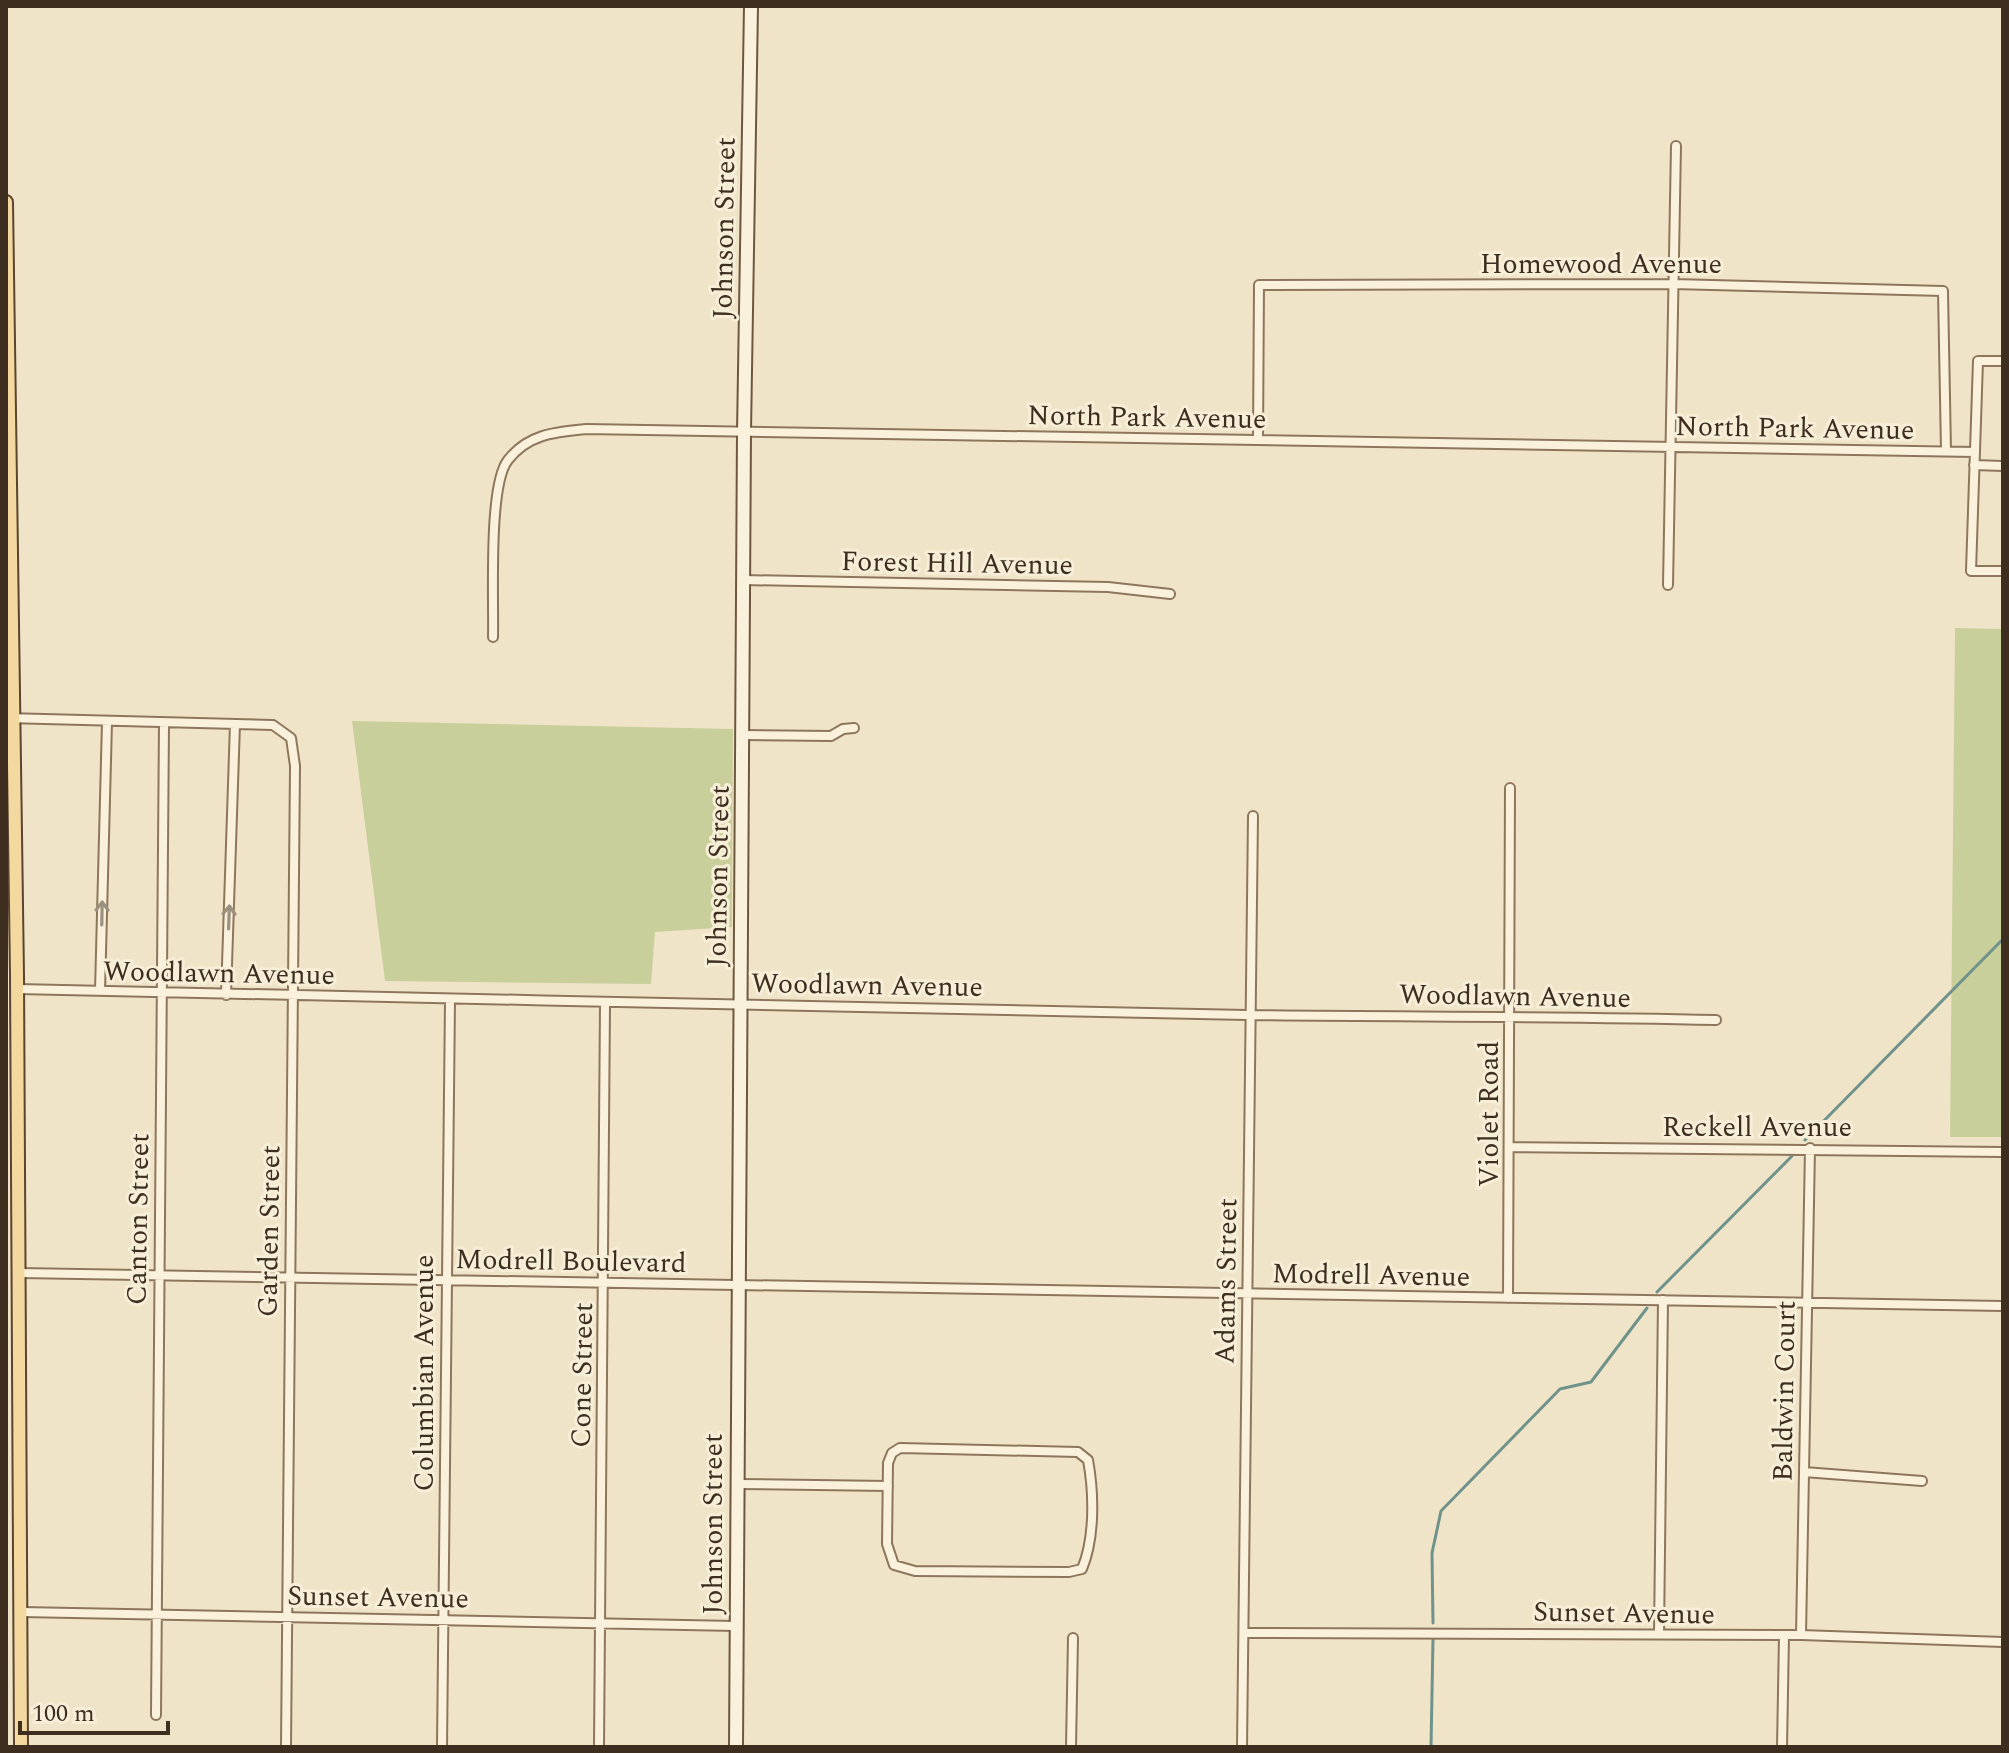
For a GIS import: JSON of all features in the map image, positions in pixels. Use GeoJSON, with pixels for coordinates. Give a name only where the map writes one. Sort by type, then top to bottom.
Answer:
{"type":"FeatureCollection","features":[{"type":"Feature","properties":{"kind":"main road"},"geometry":{"type":"LineString","coordinates":[[6,202],[10,718],[17,989],[15,1266],[21,1747]]}},
{"type":"Feature","properties":{"kind":"street","name":"Johnson Street"},"geometry":{"type":"LineString","coordinates":[[736,1747],[744,432],[751,6]]}},
{"type":"Feature","properties":{"kind":"street"},"geometry":{"type":"LineString","coordinates":[[1668,585],[1673,447],[1676,146]]}},
{"type":"Feature","properties":{"kind":"street","name":"Homewood Avenue"},"geometry":{"type":"LineString","coordinates":[[1258,439],[1259,285],[1673,284],[1943,291],[1946,451]]}},
{"type":"Feature","properties":{"kind":"street"},"geometry":{"type":"LineString","coordinates":[[2003,361],[1978,361],[1971,571],[2003,571]]}},
{"type":"Feature","properties":{"kind":"street","name":"North Park Avenue"},"geometry":{"type":"LineString","coordinates":[[493,637],[496,501],[500,475],[507,461],[524,444],[547,432],[586,429],[1975,452]]}},
{"type":"Feature","properties":{"kind":"street"},"geometry":{"type":"LineString","coordinates":[[1974,465],[2003,466]]}},
{"type":"Feature","properties":{"kind":"street","name":"Forest Hill Avenue"},"geometry":{"type":"LineString","coordinates":[[743,580],[1108,587],[1170,594]]}},
{"type":"Feature","properties":{"kind":"street"},"geometry":{"type":"LineString","coordinates":[[10,718],[235,724],[226,995]]}},
{"type":"Feature","properties":{"kind":"street"},"geometry":{"type":"LineString","coordinates":[[100,991],[107,722]]}},
{"type":"Feature","properties":{"kind":"street","name":"Canton Street"},"geometry":{"type":"LineString","coordinates":[[156,1715],[164,723]]}},
{"type":"Feature","properties":{"kind":"street","name":"Garden Street"},"geometry":{"type":"LineString","coordinates":[[235,724],[273,725],[291,738],[295,766],[286,1747]]}},
{"type":"Feature","properties":{"kind":"street"},"geometry":{"type":"LineString","coordinates":[[742,735],[831,736],[843,729],[854,728]]}},
{"type":"Feature","properties":{"kind":"street","name":"Violet Road"},"geometry":{"type":"LineString","coordinates":[[1508,1298],[1511,1147],[1510,788]]}},
{"type":"Feature","properties":{"kind":"street","name":"Adams Street"},"geometry":{"type":"LineString","coordinates":[[1242,1747],[1253,816]]}},
{"type":"Feature","properties":{"kind":"street","name":"Woodlawn Avenue"},"geometry":{"type":"LineString","coordinates":[[17,989],[605,1004],[740,1003],[1250,1015],[1511,1015],[1716,1020]]}},
{"type":"Feature","properties":{"kind":"street","name":"Columbian Avenue"},"geometry":{"type":"LineString","coordinates":[[442,1747],[450,1000]]}},
{"type":"Feature","properties":{"kind":"street","name":"Cone Street"},"geometry":{"type":"LineString","coordinates":[[599,1747],[605,1004]]}},
{"type":"Feature","properties":{"kind":"street","name":"Reckell Avenue"},"geometry":{"type":"LineString","coordinates":[[1511,1147],[2003,1152]]}},
{"type":"Feature","properties":{"kind":"street","name":"Baldwin Court"},"geometry":{"type":"LineString","coordinates":[[1801,1635],[1810,1148]]}},
{"type":"Feature","properties":{"kind":"street","name":"Modrell Boulevard"},"geometry":{"type":"LineString","coordinates":[[15,1266],[158,1274],[738,1285]]}},
{"type":"Feature","properties":{"kind":"street","name":"Modrell Avenue"},"geometry":{"type":"LineString","coordinates":[[738,1285],[2003,1306]]}},
{"type":"Feature","properties":{"kind":"street"},"geometry":{"type":"LineString","coordinates":[[1659,1633],[1663,1300]]}},
{"type":"Feature","properties":{"kind":"street"},"geometry":{"type":"LineString","coordinates":[[900,1448],[1078,1452],[1088,1460],[1090,1471],[1089,1552],[1082,1569],[1076,1572],[902,1570],[889,1557],[888,1486],[888,1463],[892,1453],[900,1448]]}},
{"type":"Feature","properties":{"kind":"street"},"geometry":{"type":"LineString","coordinates":[[1804,1472],[1922,1481]]}},
{"type":"Feature","properties":{"kind":"street"},"geometry":{"type":"LineString","coordinates":[[736,1484],[888,1486]]}},
{"type":"Feature","properties":{"kind":"street","name":"Sunset Avenue"},"geometry":{"type":"LineString","coordinates":[[21,1612],[735,1626]]}},
{"type":"Feature","properties":{"kind":"street","name":"Sunset Avenue"},"geometry":{"type":"LineString","coordinates":[[1244,1633],[1659,1633],[2003,1642]]}},
{"type":"Feature","properties":{"kind":"street"},"geometry":{"type":"LineString","coordinates":[[1782,1747],[1784,1636]]}},
{"type":"Feature","properties":{"kind":"street"},"geometry":{"type":"LineString","coordinates":[[1071,1747],[1073,1638]]}},
{"type":"Feature","properties":{"kind":"green space"},"geometry":{"type":"Polygon","coordinates":[[[1955,628],[2003,629],[2003,1137],[1950,1137],[1955,628]]]}},
{"type":"Feature","properties":{"kind":"green space"},"geometry":{"type":"Polygon","coordinates":[[[352,721],[733,729],[732,927],[655,932],[651,984],[385,981],[352,721]]]}},
{"type":"Feature","properties":{"kind":"waterway"},"geometry":{"type":"LineString","coordinates":[[1805,1140],[2003,939]]}},
{"type":"Feature","properties":{"kind":"waterway"},"geometry":{"type":"LineString","coordinates":[[1657,1292],[1792,1156]]}},
{"type":"Feature","properties":{"kind":"waterway"},"geometry":{"type":"LineString","coordinates":[[1433,1623],[1432,1553],[1441,1511],[1560,1389],[1591,1382],[1647,1308]]}},
{"type":"Feature","properties":{"kind":"waterway"},"geometry":{"type":"LineString","coordinates":[[1431,1747],[1433,1639]]}}]}
